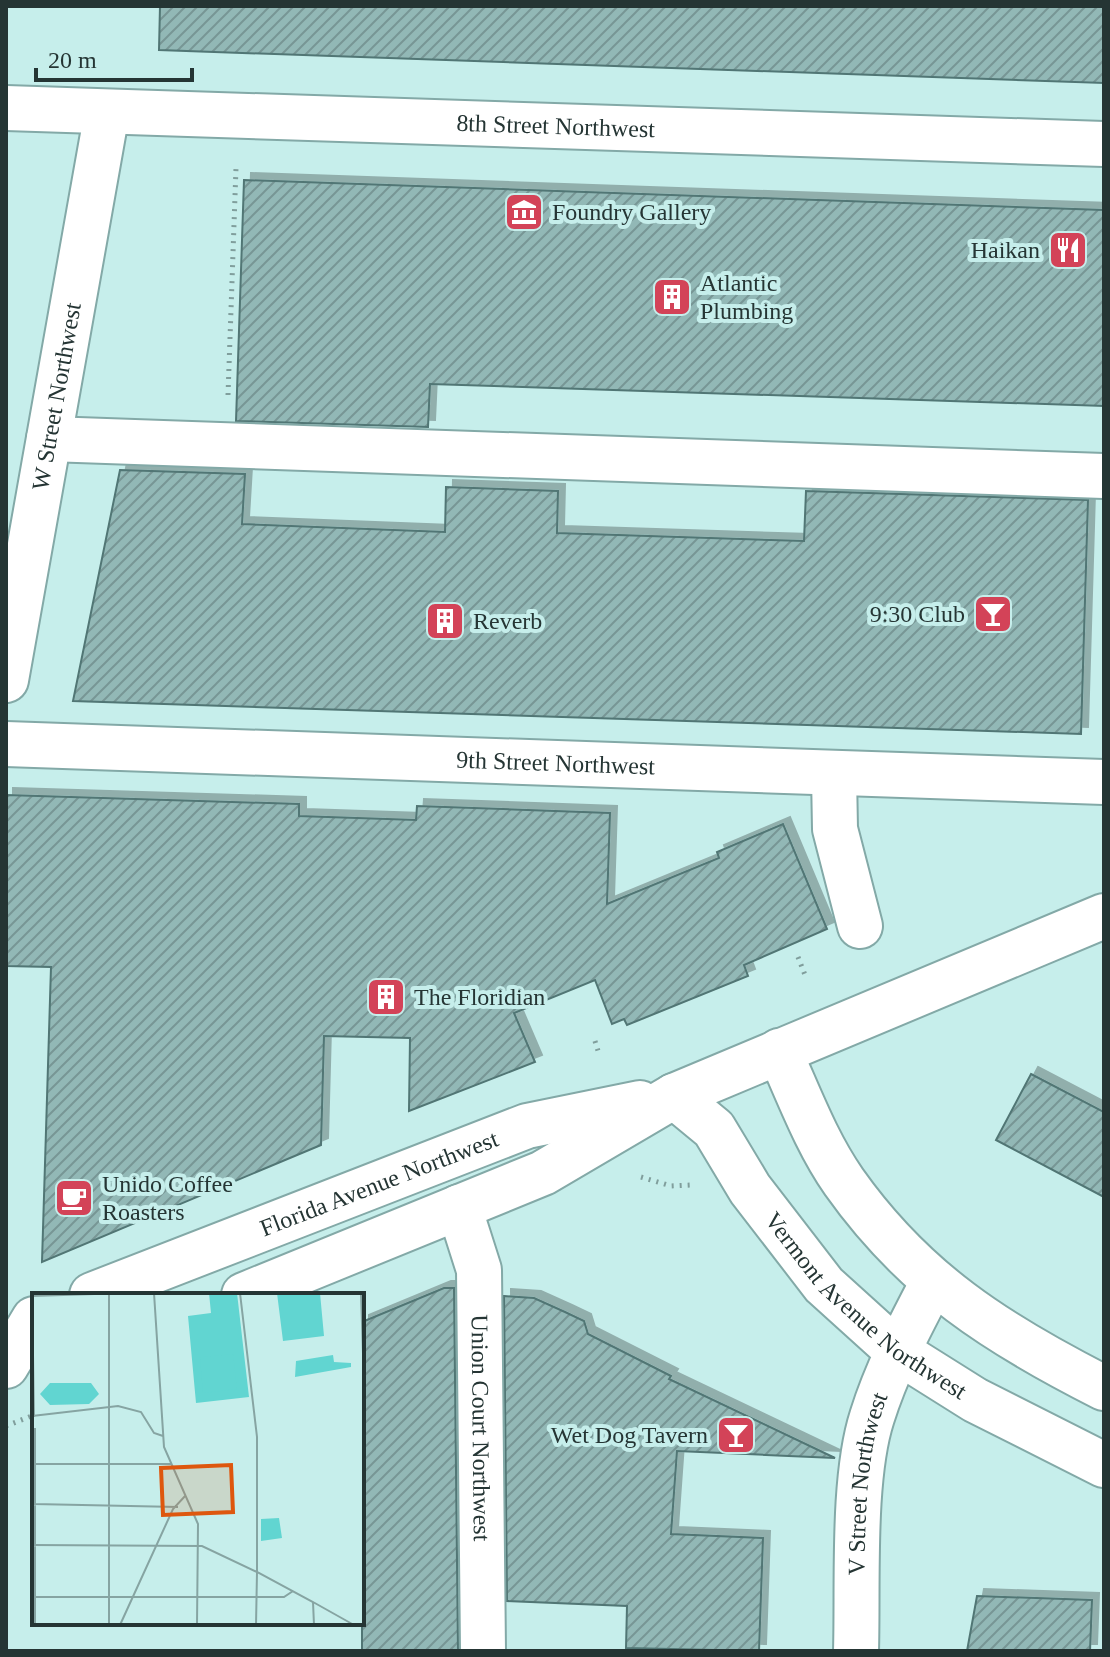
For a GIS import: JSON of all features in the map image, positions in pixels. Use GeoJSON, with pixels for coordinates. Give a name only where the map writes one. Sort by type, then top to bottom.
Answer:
{"type":"FeatureCollection","features":[{"type":"Feature","properties":{"kind":"street","name":"8th Street Northwest"},"geometry":{"type":"LineString","coordinates":[[6,108],[1104,144]]}},
{"type":"Feature","properties":{"kind":"street","name":"W Street Northwest"},"geometry":{"type":"LineString","coordinates":[[6,680],[107,112]]}},
{"type":"Feature","properties":{"kind":"street"},"geometry":{"type":"LineString","coordinates":[[49,439],[1104,476]]}},
{"type":"Feature","properties":{"kind":"street","name":"9th Street Northwest"},"geometry":{"type":"LineString","coordinates":[[6,744],[1104,782]]}},
{"type":"Feature","properties":{"kind":"street"},"geometry":{"type":"LineString","coordinates":[[834,775],[835,829],[860,926]]}},
{"type":"Feature","properties":{"kind":"street","name":"Florida Avenue Northwest"},"geometry":{"type":"LineString","coordinates":[[249,1293],[543,1173],[674,1096],[1104,916]]}},
{"type":"Feature","properties":{"kind":"street"},"geometry":{"type":"LineString","coordinates":[[779,1051],[814,1131],[843,1180],[889,1239],[933,1282],[998,1329],[1104,1388]]}},
{"type":"Feature","properties":{"kind":"street","name":"Florida Avenue Northwest"},"geometry":{"type":"LineString","coordinates":[[97,1293],[527,1126],[674,1096]]}},
{"type":"Feature","properties":{"kind":"street","name":"Vermont Avenue Northwest"},"geometry":{"type":"LineString","coordinates":[[674,1096],[714,1129],[750,1189],[824,1285],[897,1351],[975,1400],[1104,1465]]}},
{"type":"Feature","properties":{"kind":"street","name":"Union Court Northwest"},"geometry":{"type":"LineString","coordinates":[[459,1207],[479,1270],[483,1651]]}},
{"type":"Feature","properties":{"kind":"street","name":"V Street Northwest"},"geometry":{"type":"LineString","coordinates":[[856,1651],[862,1466],[871,1419],[897,1351],[933,1282]]}},
{"type":"Feature","properties":{"kind":"street"},"geometry":{"type":"LineString","coordinates":[[6,1366],[32,1322]]}},
{"type":"Feature","properties":{"kind":"street"},"geometry":{"type":"LineString","coordinates":[[6,1378],[32,1381]]}},
{"type":"Feature","properties":{"kind":"path"},"geometry":{"type":"LineString","coordinates":[[228,394],[236,168]]}},
{"type":"Feature","properties":{"kind":"path"},"geometry":{"type":"LineString","coordinates":[[798,957],[805,975]]}},
{"type":"Feature","properties":{"kind":"path"},"geometry":{"type":"LineString","coordinates":[[595,1041],[599,1054]]}},
{"type":"Feature","properties":{"kind":"path"},"geometry":{"type":"LineString","coordinates":[[641,1177],[671,1186],[700,1185]]}},
{"type":"Feature","properties":{"kind":"path"},"geometry":{"type":"LineString","coordinates":[[6,1426],[32,1416]]}},
{"type":"Feature","properties":{"kind":"building"},"geometry":{"type":"Polygon","coordinates":[[[160,6],[1104,6],[1104,83],[159,50],[160,6]]]}},
{"type":"Feature","properties":{"kind":"building","name":"Atlantic Plumbing"},"geometry":{"type":"Polygon","coordinates":[[[244,180],[1104,210],[1104,406],[430,384],[428,427],[236,421],[244,180]]]}},
{"type":"Feature","properties":{"kind":"building","name":"Reverb"},"geometry":{"type":"Polygon","coordinates":[[[120,470],[245,474],[242,524],[445,532],[446,487],[558,491],[557,533],[804,541],[806,491],[1088,500],[1081,734],[73,701],[120,470]]]}},
{"type":"Feature","properties":{"kind":"building"},"geometry":{"type":"Polygon","coordinates":[[[6,795],[299,804],[299,816],[416,820],[417,806],[610,813],[607,904],[719,858],[717,852],[783,824],[827,929],[744,965],[748,976],[627,1025],[624,1019],[612,1024],[595,980],[514,1013],[535,1062],[409,1111],[410,1038],[324,1036],[321,1145],[42,1262],[51,967],[6,966],[6,795]]]}},
{"type":"Feature","properties":{"kind":"building"},"geometry":{"type":"Polygon","coordinates":[[[1031,1074],[1104,1112],[1104,1197],[996,1140],[1031,1074]]]}},
{"type":"Feature","properties":{"kind":"building"},"geometry":{"type":"Polygon","coordinates":[[[444,1288],[454,1288],[458,1651],[362,1651],[364,1321],[444,1288]]]}},
{"type":"Feature","properties":{"kind":"building"},"geometry":{"type":"Polygon","coordinates":[[[504,1296],[534,1298],[584,1321],[588,1334],[671,1376],[669,1379],[835,1458],[677,1451],[671,1534],[763,1538],[759,1651],[626,1648],[627,1606],[507,1601],[504,1296]]]}},
{"type":"Feature","properties":{"kind":"building"},"geometry":{"type":"Polygon","coordinates":[[[977,1596],[1092,1600],[1090,1651],[967,1651],[977,1596]]]}},
{"type":"Feature","properties":{"kind":"place","name":"Foundry Gallery"},"geometry":{"type":"Point","coordinates":[524,212]}},
{"type":"Feature","properties":{"kind":"place","name":"Haikan"},"geometry":{"type":"Point","coordinates":[1068,250]}},
{"type":"Feature","properties":{"kind":"place","name":"Atlantic Plumbing"},"geometry":{"type":"Point","coordinates":[672,297]}},
{"type":"Feature","properties":{"kind":"place","name":"9:30 Club"},"geometry":{"type":"Point","coordinates":[993,614]}},
{"type":"Feature","properties":{"kind":"place","name":"Reverb"},"geometry":{"type":"Point","coordinates":[445,621]}},
{"type":"Feature","properties":{"kind":"place","name":"The Floridian"},"geometry":{"type":"Point","coordinates":[386,997]}},
{"type":"Feature","properties":{"kind":"place","name":"Unido Coffee Roasters"},"geometry":{"type":"Point","coordinates":[74,1198]}},
{"type":"Feature","properties":{"kind":"place","name":"Wet Dog Tavern"},"geometry":{"type":"Point","coordinates":[736,1435]}}]}
